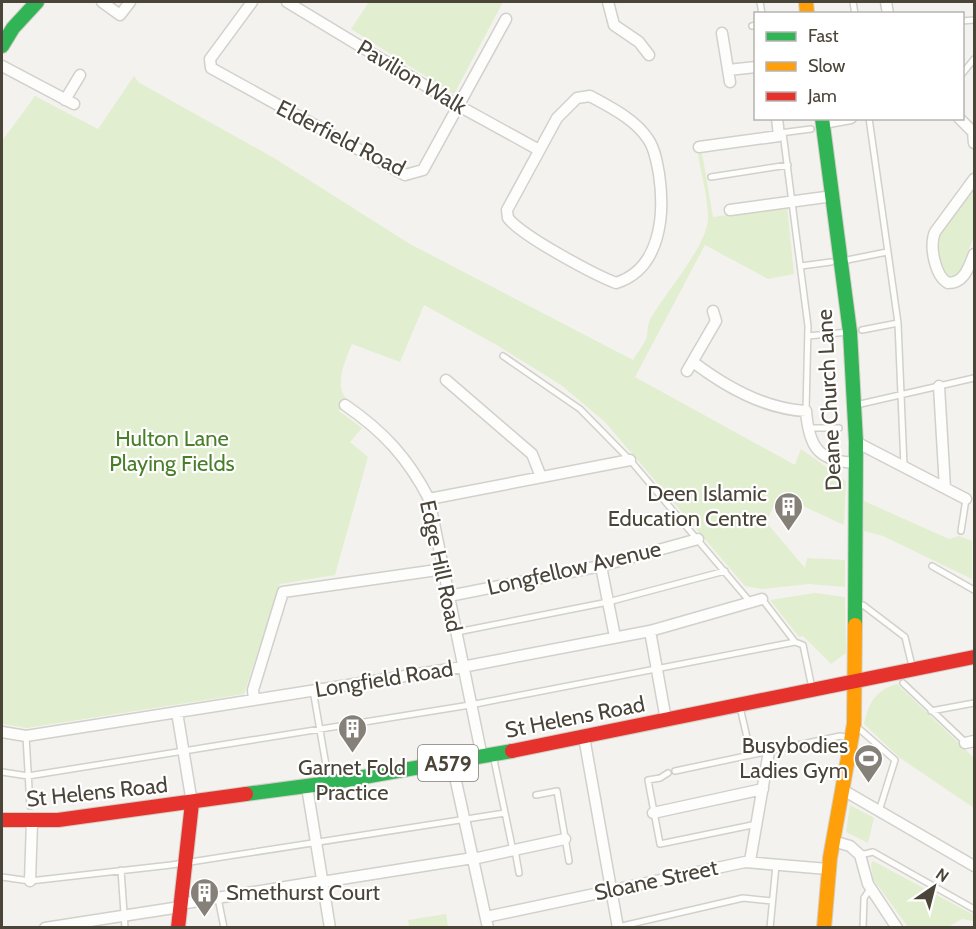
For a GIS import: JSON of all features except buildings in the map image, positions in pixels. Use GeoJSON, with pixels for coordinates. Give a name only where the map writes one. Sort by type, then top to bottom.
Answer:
{"type":"FeatureCollection","features":[{"type":"Feature","properties":{"kind":"main road"},"geometry":{"type":"LineString","coordinates":[[2,46],[7,26],[38,2]]}},
{"type":"Feature","properties":{"kind":"main road","name":"Deane Church Lane"},"geometry":{"type":"LineString","coordinates":[[819,124],[832,196],[836,262],[856,331],[852,681],[854,724],[828,869],[824,927]]}},
{"type":"Feature","properties":{"kind":"main road","name":"St Helens Road"},"geometry":{"type":"LineString","coordinates":[[2,820],[32,822],[307,787],[487,756],[975,657]]}},
{"type":"Feature","properties":{"kind":"main road"},"geometry":{"type":"LineString","coordinates":[[178,927],[192,803]]}},
{"type":"Feature","properties":{"kind":"street"},"geometry":{"type":"LineString","coordinates":[[102,2],[120,15],[130,2]]}},
{"type":"Feature","properties":{"kind":"street","name":"Elderfield Road"},"geometry":{"type":"LineString","coordinates":[[252,2],[210,59],[211,68],[405,175],[423,170],[506,19]]}},
{"type":"Feature","properties":{"kind":"street","name":"Pavilion Walk"},"geometry":{"type":"LineString","coordinates":[[287,2],[539,150]]}},
{"type":"Feature","properties":{"kind":"street"},"geometry":{"type":"LineString","coordinates":[[608,2],[617,35],[639,42],[649,55]]}},
{"type":"Feature","properties":{"kind":"street"},"geometry":{"type":"LineString","coordinates":[[722,33],[730,82]]}},
{"type":"Feature","properties":{"kind":"street"},"geometry":{"type":"LineString","coordinates":[[2,66],[69,102],[80,75]]}},
{"type":"Feature","properties":{"kind":"street"},"geometry":{"type":"LineString","coordinates":[[728,70],[754,67]]}},
{"type":"Feature","properties":{"kind":"street"},"geometry":{"type":"LineString","coordinates":[[590,96],[640,128],[650,141],[656,161],[663,214],[660,231],[635,275],[616,283],[599,276],[522,230],[508,218],[507,210],[539,150],[565,107],[576,98],[590,96]]}},
{"type":"Feature","properties":{"kind":"street"},"geometry":{"type":"LineString","coordinates":[[699,147],[712,141],[780,134],[777,120]]}},
{"type":"Feature","properties":{"kind":"street"},"geometry":{"type":"LineString","coordinates":[[819,124],[840,120]]}},
{"type":"Feature","properties":{"kind":"street"},"geometry":{"type":"LineString","coordinates":[[961,120],[974,135]]}},
{"type":"Feature","properties":{"kind":"street"},"geometry":{"type":"LineString","coordinates":[[975,179],[935,232],[933,241],[938,273],[948,283],[962,278],[975,254]]}},
{"type":"Feature","properties":{"kind":"street"},"geometry":{"type":"LineString","coordinates":[[730,210],[832,196]]}},
{"type":"Feature","properties":{"kind":"street"},"geometry":{"type":"LineString","coordinates":[[719,318],[690,366],[756,393],[786,410],[806,411],[807,428],[813,443],[823,456],[835,462],[855,463]]}},
{"type":"Feature","properties":{"kind":"street"},"geometry":{"type":"LineString","coordinates":[[447,380],[532,454],[541,477]]}},
{"type":"Feature","properties":{"kind":"street"},"geometry":{"type":"LineString","coordinates":[[939,386],[945,488]]}},
{"type":"Feature","properties":{"kind":"street","name":"Edge Hill Road"},"geometry":{"type":"LineString","coordinates":[[345,405],[392,441],[418,478],[429,500],[462,667],[487,756]]}},
{"type":"Feature","properties":{"kind":"street"},"geometry":{"type":"LineString","coordinates":[[856,442],[966,499]]}},
{"type":"Feature","properties":{"kind":"street"},"geometry":{"type":"LineString","coordinates":[[429,500],[630,460]]}},
{"type":"Feature","properties":{"kind":"street","name":"Longfellow Avenue"},"geometry":{"type":"LineString","coordinates":[[449,596],[601,566],[698,539]]}},
{"type":"Feature","properties":{"kind":"street"},"geometry":{"type":"LineString","coordinates":[[601,566],[615,637]]}},
{"type":"Feature","properties":{"kind":"street"},"geometry":{"type":"LineString","coordinates":[[254,699],[253,690],[284,592],[444,569]]}},
{"type":"Feature","properties":{"kind":"street","name":"Longfield Road"},"geometry":{"type":"LineString","coordinates":[[2,732],[26,736],[462,667],[650,631],[762,599]]}},
{"type":"Feature","properties":{"kind":"street"},"geometry":{"type":"LineString","coordinates":[[650,631],[666,720]]}},
{"type":"Feature","properties":{"kind":"street"},"geometry":{"type":"LineString","coordinates":[[177,712],[192,803]]}},
{"type":"Feature","properties":{"kind":"street"},"geometry":{"type":"LineString","coordinates":[[584,737],[617,927]]}},
{"type":"Feature","properties":{"kind":"street"},"geometry":{"type":"LineString","coordinates":[[750,861],[769,751]]}},
{"type":"Feature","properties":{"kind":"street"},"geometry":{"type":"LineString","coordinates":[[452,762],[487,922]]}},
{"type":"Feature","properties":{"kind":"street"},"geometry":{"type":"LineString","coordinates":[[307,787],[330,927]]}},
{"type":"Feature","properties":{"kind":"street"},"geometry":{"type":"LineString","coordinates":[[653,813],[762,789]]}},
{"type":"Feature","properties":{"kind":"street"},"geometry":{"type":"LineString","coordinates":[[843,790],[975,866]]}},
{"type":"Feature","properties":{"kind":"street"},"geometry":{"type":"LineString","coordinates":[[30,881],[32,822]]}},
{"type":"Feature","properties":{"kind":"street"},"geometry":{"type":"LineString","coordinates":[[45,927],[322,881],[473,859],[565,839]]}},
{"type":"Feature","properties":{"kind":"street"},"geometry":{"type":"LineString","coordinates":[[833,841],[850,846],[860,855],[870,889],[897,927]]}},
{"type":"Feature","properties":{"kind":"street","name":"Sloane Street"},"geometry":{"type":"LineString","coordinates":[[487,922],[611,889],[750,861],[828,869]]}},
{"type":"Feature","properties":{"kind":"lane"},"geometry":{"type":"LineString","coordinates":[[964,73],[975,59]]}},
{"type":"Feature","properties":{"kind":"lane"},"geometry":{"type":"LineString","coordinates":[[869,120],[898,323],[904,467]]}},
{"type":"Feature","properties":{"kind":"lane"},"geometry":{"type":"LineString","coordinates":[[806,411],[808,336],[788,165],[780,134],[819,124]]}},
{"type":"Feature","properties":{"kind":"lane"},"geometry":{"type":"LineString","coordinates":[[711,177],[788,165]]}},
{"type":"Feature","properties":{"kind":"lane"},"geometry":{"type":"LineString","coordinates":[[801,266],[887,252]]}},
{"type":"Feature","properties":{"kind":"lane"},"geometry":{"type":"LineString","coordinates":[[808,336],[856,331],[898,323]]}},
{"type":"Feature","properties":{"kind":"lane"},"geometry":{"type":"LineString","coordinates":[[503,356],[580,408],[630,460],[751,603]]}},
{"type":"Feature","properties":{"kind":"lane"},"geometry":{"type":"LineString","coordinates":[[854,405],[975,378]]}},
{"type":"Feature","properties":{"kind":"lane"},"geometry":{"type":"LineString","coordinates":[[807,428],[839,428]]}},
{"type":"Feature","properties":{"kind":"lane"},"geometry":{"type":"LineString","coordinates":[[961,531],[966,499]]}},
{"type":"Feature","properties":{"kind":"lane"},"geometry":{"type":"LineString","coordinates":[[932,566],[975,590]]}},
{"type":"Feature","properties":{"kind":"lane"},"geometry":{"type":"LineString","coordinates":[[455,632],[608,602],[725,571]]}},
{"type":"Feature","properties":{"kind":"lane"},"geometry":{"type":"LineString","coordinates":[[762,599],[795,642],[804,647],[813,689]]}},
{"type":"Feature","properties":{"kind":"lane"},"geometry":{"type":"LineString","coordinates":[[854,606],[863,605],[905,637],[912,668]]}},
{"type":"Feature","properties":{"kind":"lane"},"geometry":{"type":"LineString","coordinates":[[2,771],[28,776],[471,705],[795,642]]}},
{"type":"Feature","properties":{"kind":"lane"},"geometry":{"type":"LineString","coordinates":[[903,683],[931,711],[970,742]]}},
{"type":"Feature","properties":{"kind":"lane"},"geometry":{"type":"LineString","coordinates":[[313,690],[326,765]]}},
{"type":"Feature","properties":{"kind":"lane"},"geometry":{"type":"LineString","coordinates":[[931,711],[975,703]]}},
{"type":"Feature","properties":{"kind":"lane"},"geometry":{"type":"LineString","coordinates":[[740,705],[751,755]]}},
{"type":"Feature","properties":{"kind":"lane"},"geometry":{"type":"LineString","coordinates":[[854,724],[895,760],[879,811]]}},
{"type":"Feature","properties":{"kind":"lane"},"geometry":{"type":"LineString","coordinates":[[26,736],[30,806]]}},
{"type":"Feature","properties":{"kind":"lane"},"geometry":{"type":"LineString","coordinates":[[675,771],[840,736],[852,739]]}},
{"type":"Feature","properties":{"kind":"lane"},"geometry":{"type":"LineString","coordinates":[[487,756],[505,813],[519,873]]}},
{"type":"Feature","properties":{"kind":"lane"},"geometry":{"type":"LineString","coordinates":[[668,773],[660,778],[648,780],[660,844],[757,824]]}},
{"type":"Feature","properties":{"kind":"lane"},"geometry":{"type":"LineString","coordinates":[[536,795],[557,791],[569,861]]}},
{"type":"Feature","properties":{"kind":"lane"},"geometry":{"type":"LineString","coordinates":[[2,877],[30,881],[185,863],[505,813]]}},
{"type":"Feature","properties":{"kind":"lane"},"geometry":{"type":"LineString","coordinates":[[860,855],[873,852],[975,909]]}},
{"type":"Feature","properties":{"kind":"lane"},"geometry":{"type":"LineString","coordinates":[[770,927],[777,863]]}},
{"type":"Feature","properties":{"kind":"lane"},"geometry":{"type":"LineString","coordinates":[[121,870],[126,915],[124,927]]}},
{"type":"Feature","properties":{"kind":"lane"},"geometry":{"type":"LineString","coordinates":[[863,927],[864,898],[870,889]]}},
{"type":"Feature","properties":{"kind":"lane"},"geometry":{"type":"LineString","coordinates":[[218,898],[225,927]]}},
{"type":"Feature","properties":{"kind":"lane"},"geometry":{"type":"LineString","coordinates":[[617,927],[743,898],[772,901]]}},
{"type":"Feature","properties":{"kind":"green space"},"geometry":{"type":"Polygon","coordinates":[[[369,2],[503,2],[454,94],[351,29],[369,2]]]}},
{"type":"Feature","properties":{"kind":"green space","name":"Hulton Lane Playing Fields"},"geometry":{"type":"Polygon","coordinates":[[[134,76],[138,82],[274,158],[410,244],[633,360],[646,339],[651,318],[694,255],[706,229],[707,202],[698,154],[702,153],[713,217],[787,206],[794,274],[768,279],[705,245],[635,377],[795,465],[801,449],[846,481],[844,525],[779,495],[766,522],[805,568],[807,558],[845,560],[845,587],[809,584],[762,589],[745,586],[605,422],[561,385],[495,344],[424,305],[400,362],[352,344],[344,364],[341,380],[343,394],[347,399],[339,411],[362,428],[350,442],[368,457],[335,575],[280,584],[244,694],[27,728],[2,724],[2,141],[35,96],[98,129],[134,76]]]}},
{"type":"Feature","properties":{"kind":"green space"},"geometry":{"type":"Polygon","coordinates":[[[974,189],[974,237],[962,266],[962,275],[952,278],[944,271],[939,260],[938,238],[974,189]]]}},
{"type":"Feature","properties":{"kind":"green space"},"geometry":{"type":"Polygon","coordinates":[[[864,501],[949,539],[959,536],[972,541],[972,579],[883,536],[864,531],[864,501]]]}},
{"type":"Feature","properties":{"kind":"green space"},"geometry":{"type":"Polygon","coordinates":[[[815,593],[845,597],[846,653],[831,664],[803,636],[799,637],[770,600],[815,593]]]}},
{"type":"Feature","properties":{"kind":"green space"},"geometry":{"type":"Polygon","coordinates":[[[897,684],[974,758],[974,808],[900,758],[864,724],[868,710],[878,694],[897,684]]]}},
{"type":"Feature","properties":{"kind":"green space"},"geometry":{"type":"Polygon","coordinates":[[[850,805],[874,818],[868,843],[846,832],[850,805]]]}},
{"type":"Feature","properties":{"kind":"green space"},"geometry":{"type":"Polygon","coordinates":[[[873,861],[974,915],[974,921],[962,919],[948,927],[908,927],[873,879],[871,864],[873,861]]]}},
{"type":"Feature","properties":{"kind":"green space"},"geometry":{"type":"Polygon","coordinates":[[[446,914],[448,927],[409,927],[408,920],[446,914]]]}},
{"type":"Feature","properties":{"kind":"traffic: fast"},"geometry":{"type":"LineString","coordinates":[[2,46],[13,28],[37,2]]}},
{"type":"Feature","properties":{"kind":"traffic: fast"},"geometry":{"type":"LineString","coordinates":[[822,120],[850,332],[856,442],[855,625]]}},
{"type":"Feature","properties":{"kind":"traffic: fast"},"geometry":{"type":"LineString","coordinates":[[246,794],[329,783],[512,751]]}},
{"type":"Feature","properties":{"kind":"traffic: slow"},"geometry":{"type":"LineString","coordinates":[[806,2],[807,12]]}},
{"type":"Feature","properties":{"kind":"traffic: slow"},"geometry":{"type":"LineString","coordinates":[[824,928],[830,858],[854,724],[855,625]]}},
{"type":"Feature","properties":{"kind":"traffic: jam"},"geometry":{"type":"LineString","coordinates":[[512,751],[974,657]]}},
{"type":"Feature","properties":{"kind":"traffic: jam"},"geometry":{"type":"LineString","coordinates":[[2,820],[58,820],[246,794]]}},
{"type":"Feature","properties":{"kind":"traffic: jam"},"geometry":{"type":"LineString","coordinates":[[178,928],[192,803]]}},
{"type":"Feature","properties":{"kind":"place","name":"Deen Islamic Education Centre"},"geometry":{"type":"Point","coordinates":[788,532]}},
{"type":"Feature","properties":{"kind":"place","name":"Garnet Fold Practice"},"geometry":{"type":"Point","coordinates":[352,754]}},
{"type":"Feature","properties":{"kind":"place","name":"Busybodies Ladies Gym"},"geometry":{"type":"Point","coordinates":[869,784]}},
{"type":"Feature","properties":{"kind":"place","name":"Smethurst Court"},"geometry":{"type":"Point","coordinates":[205,918]}}]}
